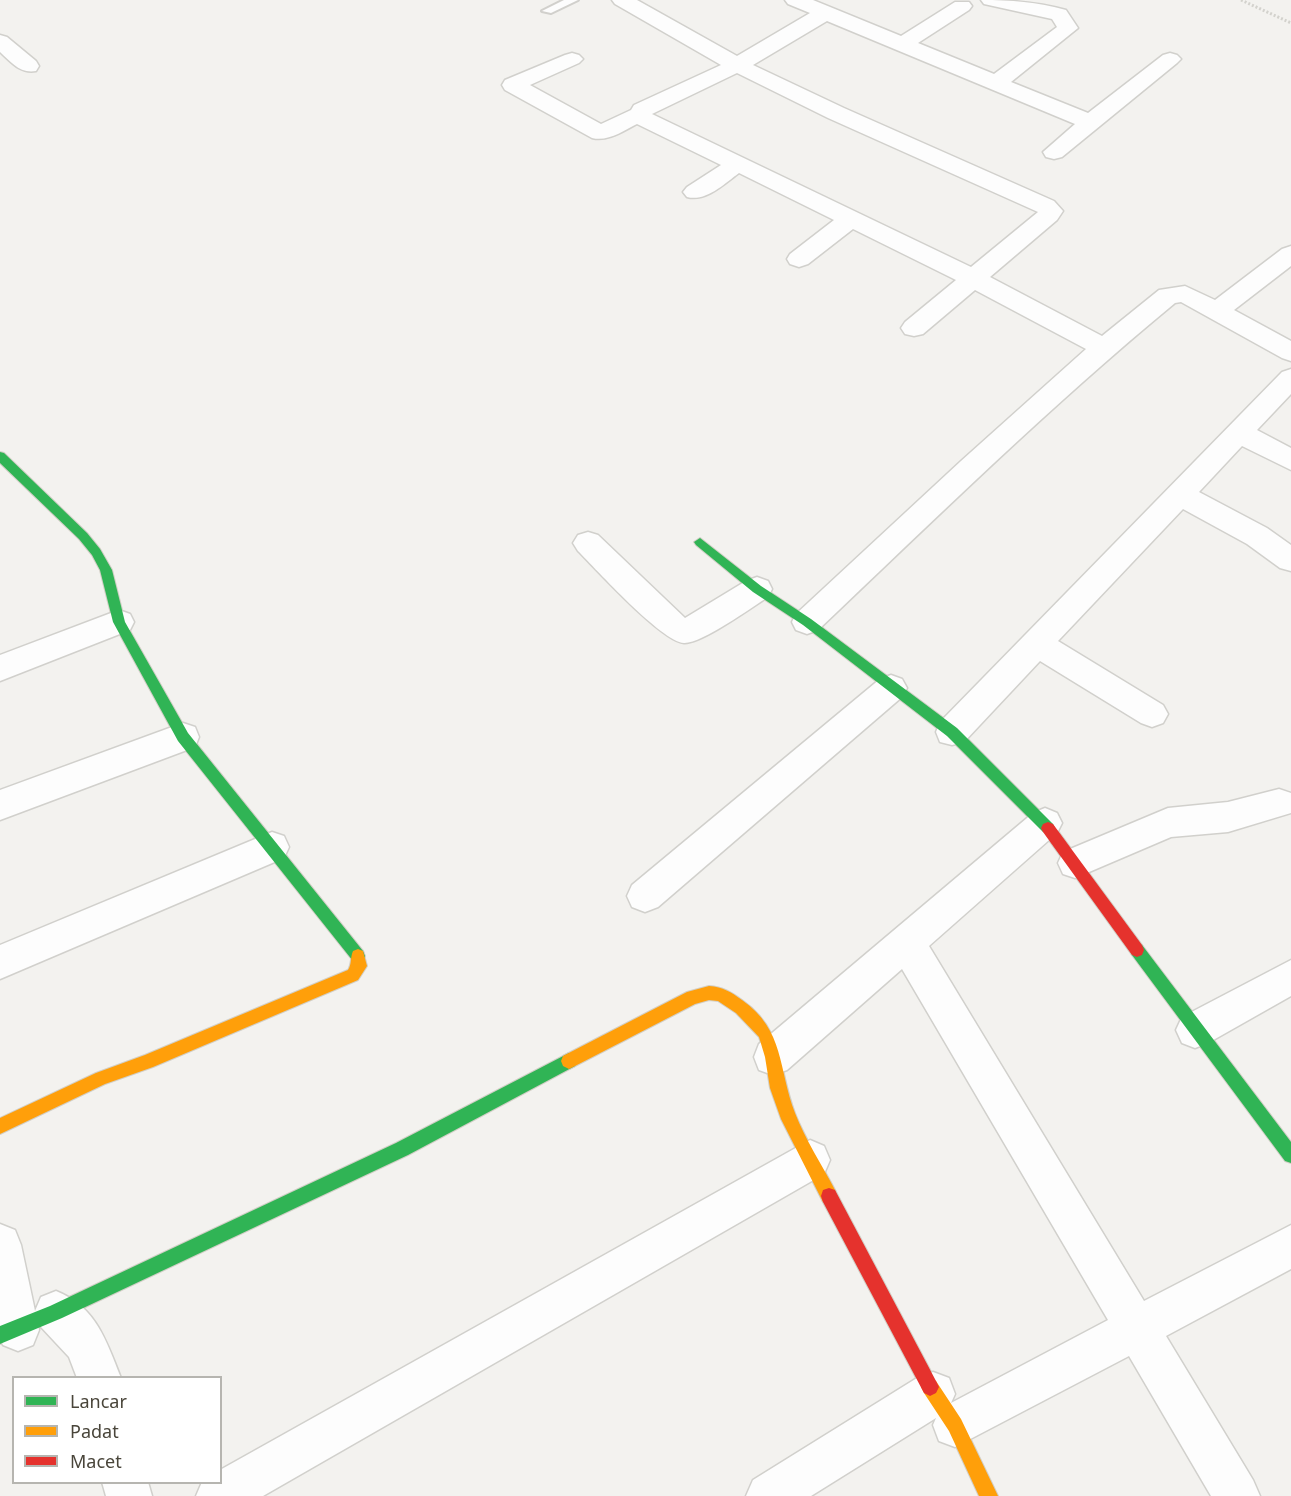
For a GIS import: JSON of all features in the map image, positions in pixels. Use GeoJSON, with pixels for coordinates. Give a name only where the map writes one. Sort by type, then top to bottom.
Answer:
{"type":"FeatureCollection","features":[{"type":"Feature","properties":{"kind":"street"},"geometry":{"type":"LineString","coordinates":[[622,0],[736,65],[836,113],[1046,206],[1051,211],[914,328]]}},
{"type":"Feature","properties":{"kind":"street"},"geometry":{"type":"LineString","coordinates":[[795,0],[1090,122]]}},
{"type":"Feature","properties":{"kind":"street"},"geometry":{"type":"LineString","coordinates":[[991,0],[1059,14],[1068,28],[996,83]]}},
{"type":"Feature","properties":{"kind":"street"},"geometry":{"type":"LineString","coordinates":[[901,45],[962,6]]}},
{"type":"Feature","properties":{"kind":"street"},"geometry":{"type":"LineString","coordinates":[[572,59],[513,85],[600,134],[640,114],[642,110],[736,65],[825,13]]}},
{"type":"Feature","properties":{"kind":"street"},"geometry":{"type":"LineString","coordinates":[[0,41],[28,66]]}},
{"type":"Feature","properties":{"kind":"street"},"geometry":{"type":"LineString","coordinates":[[1054,152],[1170,59]]}},
{"type":"Feature","properties":{"kind":"street"},"geometry":{"type":"LineString","coordinates":[[640,114],[641,117],[973,278],[1104,348]]}},
{"type":"Feature","properties":{"kind":"street"},"geometry":{"type":"LineString","coordinates":[[695,192],[738,164]]}},
{"type":"Feature","properties":{"kind":"street"},"geometry":{"type":"LineString","coordinates":[[800,259],[851,219]]}},
{"type":"Feature","properties":{"kind":"street"},"geometry":{"type":"LineString","coordinates":[[1217,311],[1291,254]]}},
{"type":"Feature","properties":{"kind":"street"},"geometry":{"type":"LineString","coordinates":[[807,622],[970,468],[1104,348],[1168,296],[1185,294],[1286,342]]}},
{"type":"Feature","properties":{"kind":"street"},"geometry":{"type":"LineString","coordinates":[[952,732],[1291,378]]}},
{"type":"Feature","properties":{"kind":"street"},"geometry":{"type":"LineString","coordinates":[[1239,432],[1291,460]]}},
{"type":"Feature","properties":{"kind":"street"},"geometry":{"type":"LineString","coordinates":[[0,457],[83,536],[96,552],[106,570],[119,622],[183,736],[359,957],[359,966],[353,975],[158,1058],[102,1078],[0,1126]]}},
{"type":"Feature","properties":{"kind":"street"},"geometry":{"type":"LineString","coordinates":[[1179,495],[1257,536],[1291,560]]}},
{"type":"Feature","properties":{"kind":"street"},"geometry":{"type":"LineString","coordinates":[[700,542],[757,589],[807,622],[891,688],[952,732],[1045,823],[1195,1030],[1291,1155]]}},
{"type":"Feature","properties":{"kind":"street"},"geometry":{"type":"LineString","coordinates":[[588,543],[683,631],[690,630],[757,589]]}},
{"type":"Feature","properties":{"kind":"street"},"geometry":{"type":"LineString","coordinates":[[0,668],[119,622]]}},
{"type":"Feature","properties":{"kind":"street"},"geometry":{"type":"LineString","coordinates":[[1036,643],[1152,714]]}},
{"type":"Feature","properties":{"kind":"street"},"geometry":{"type":"LineString","coordinates":[[645,896],[891,688]]}},
{"type":"Feature","properties":{"kind":"street"},"geometry":{"type":"LineString","coordinates":[[0,805],[183,736]]}},
{"type":"Feature","properties":{"kind":"street"},"geometry":{"type":"LineString","coordinates":[[1075,863],[1168,823],[1228,817],[1279,803]]}},
{"type":"Feature","properties":{"kind":"street"},"geometry":{"type":"LineString","coordinates":[[773,1057],[1045,823]]}},
{"type":"Feature","properties":{"kind":"street"},"geometry":{"type":"LineString","coordinates":[[0,962],[272,847]]}},
{"type":"Feature","properties":{"kind":"street"},"geometry":{"type":"LineString","coordinates":[[907,943],[1237,1496]]}},
{"type":"Feature","properties":{"kind":"street"},"geometry":{"type":"LineString","coordinates":[[1195,1030],[1291,977]]}},
{"type":"Feature","properties":{"kind":"street"},"geometry":{"type":"LineString","coordinates":[[0,1245],[9,1332],[402,1149],[692,997],[709,993],[721,994],[741,1008],[765,1033],[773,1057],[778,1088],[789,1119],[989,1496]]}},
{"type":"Feature","properties":{"kind":"street"},"geometry":{"type":"LineString","coordinates":[[219,1496],[810,1160]]}},
{"type":"Feature","properties":{"kind":"street"},"geometry":{"type":"LineString","coordinates":[[769,1496],[944,1410],[1135,1328],[1291,1246]]}},
{"type":"Feature","properties":{"kind":"street"},"geometry":{"type":"LineString","coordinates":[[56,1312],[86,1343],[99,1376]]}},
{"type":"Feature","properties":{"kind":"lane"},"geometry":{"type":"LineString","coordinates":[[547,11],[573,0]]}},
{"type":"Feature","properties":{"kind":"path"},"geometry":{"type":"LineString","coordinates":[[1241,0],[1291,23]]}},
{"type":"Feature","properties":{"kind":"traffic: fast"},"geometry":{"type":"LineString","coordinates":[[0,456],[83,536],[96,552],[106,570],[119,622],[183,737],[358,956]]}},
{"type":"Feature","properties":{"kind":"traffic: fast"},"geometry":{"type":"LineString","coordinates":[[700,542],[757,589],[807,622],[952,732],[1048,828]]}},
{"type":"Feature","properties":{"kind":"traffic: fast"},"geometry":{"type":"LineString","coordinates":[[1137,950],[1291,1155]]}},
{"type":"Feature","properties":{"kind":"traffic: fast"},"geometry":{"type":"LineString","coordinates":[[0,1335],[56,1312],[402,1149],[569,1061]]}},
{"type":"Feature","properties":{"kind":"traffic: slow"},"geometry":{"type":"LineString","coordinates":[[0,1126],[102,1078],[147,1062],[353,975],[359,966],[358,956]]}},
{"type":"Feature","properties":{"kind":"traffic: slow"},"geometry":{"type":"LineString","coordinates":[[569,1061],[692,997],[709,993],[721,994],[741,1008],[765,1033],[773,1057],[778,1088],[789,1119],[829,1196]]}},
{"type":"Feature","properties":{"kind":"traffic: slow"},"geometry":{"type":"LineString","coordinates":[[930,1387],[955,1425],[989,1496]]}},
{"type":"Feature","properties":{"kind":"traffic: jam"},"geometry":{"type":"LineString","coordinates":[[1048,828],[1137,950]]}},
{"type":"Feature","properties":{"kind":"traffic: jam"},"geometry":{"type":"LineString","coordinates":[[829,1196],[930,1387]]}}]}
